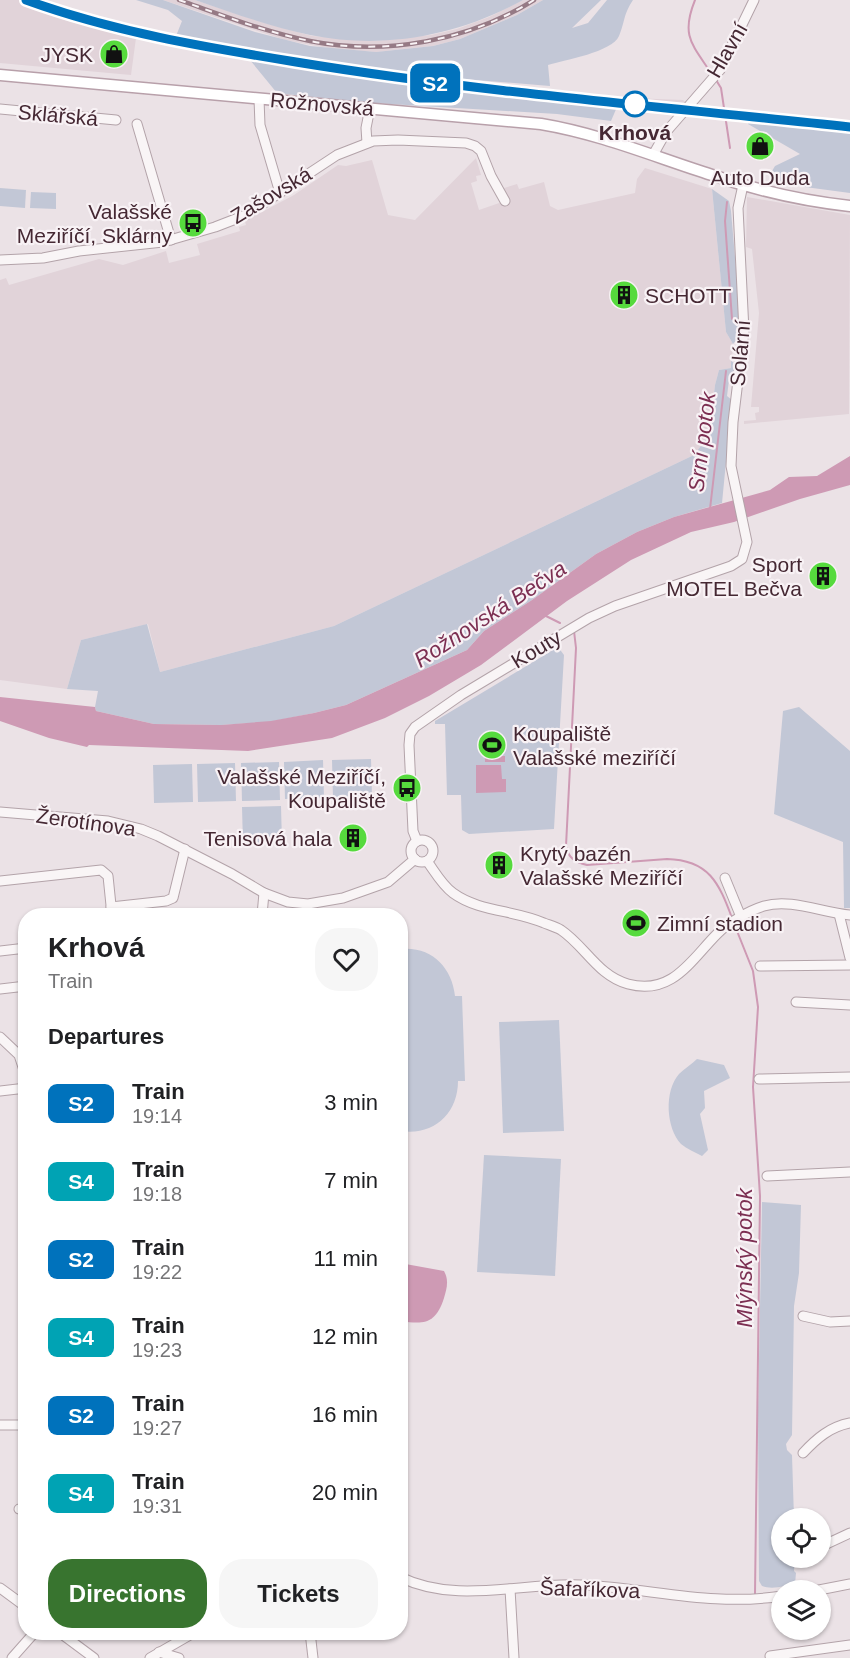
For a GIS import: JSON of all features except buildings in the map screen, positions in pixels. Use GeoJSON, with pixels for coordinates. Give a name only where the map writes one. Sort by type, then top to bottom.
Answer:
{"type":"FeatureCollection","features":[{"type":"Feature","properties":{"kind":"main road","name":"Rožnovská"},"geometry":{"type":"LineString","coordinates":[[0,75],[548,125],[595,135],[743,185],[810,200],[850,206]]}},
{"type":"Feature","properties":{"kind":"street","name":"Hlavní"},"geometry":{"type":"LineString","coordinates":[[653,155],[666,132],[715,77],[726,60],[754,0]]}},
{"type":"Feature","properties":{"kind":"street"},"geometry":{"type":"LineString","coordinates":[[259,99],[260,125],[280,193]]}},
{"type":"Feature","properties":{"kind":"street"},"geometry":{"type":"LineString","coordinates":[[368,143],[366,135],[370,108]]}},
{"type":"Feature","properties":{"kind":"street","name":"Sklářská"},"geometry":{"type":"LineString","coordinates":[[0,109],[116,120]]}},
{"type":"Feature","properties":{"kind":"street"},"geometry":{"type":"LineString","coordinates":[[138,124],[171,240]]}},
{"type":"Feature","properties":{"kind":"street","name":"Zašovská"},"geometry":{"type":"LineString","coordinates":[[0,260],[43,258],[79,251],[171,240],[246,215],[337,155],[377,140],[466,143],[475,146],[483,155],[488,172],[506,201]]}},
{"type":"Feature","properties":{"kind":"street","name":"Solární"},"geometry":{"type":"LineString","coordinates":[[743,185],[738,208],[744,321],[732,434],[731,466],[745,527]]}},
{"type":"Feature","properties":{"kind":"street","name":"Kouty"},"geometry":{"type":"LineString","coordinates":[[417,841],[413,831],[409,745],[410,734],[415,727],[461,695],[588,618],[615,606],[736,564],[742,559],[746,550],[745,527]]}},
{"type":"Feature","properties":{"kind":"street","name":"Žerotínova"},"geometry":{"type":"LineString","coordinates":[[0,812],[91,819],[123,824],[159,836],[264,893],[288,902],[308,904],[343,898],[388,882],[415,859]]}},
{"type":"Feature","properties":{"kind":"street","name":"Kouty"},"geometry":{"type":"LineString","coordinates":[[415,859],[411,852],[417,841]]}},
{"type":"Feature","properties":{"kind":"street","name":"Kouty"},"geometry":{"type":"LineString","coordinates":[[417,841],[426,841],[432,846],[433,855],[427,861],[453,893],[482,906],[539,921],[562,931],[613,978],[642,987],[657,985],[682,973],[719,932],[741,917],[764,906],[795,906],[850,915]]}},
{"type":"Feature","properties":{"kind":"street"},"geometry":{"type":"LineString","coordinates":[[128,908],[173,898],[185,849]]}},
{"type":"Feature","properties":{"kind":"street"},"geometry":{"type":"LineString","coordinates":[[415,859],[418,862],[427,861]]}},
{"type":"Feature","properties":{"kind":"street"},"geometry":{"type":"LineString","coordinates":[[0,881],[94,870],[105,871],[109,879],[112,908]]}},
{"type":"Feature","properties":{"kind":"street"},"geometry":{"type":"LineString","coordinates":[[725,878],[741,917]]}},
{"type":"Feature","properties":{"kind":"street"},"geometry":{"type":"LineString","coordinates":[[264,893],[265,908]]}},
{"type":"Feature","properties":{"kind":"street"},"geometry":{"type":"LineString","coordinates":[[839,914],[850,958]]}},
{"type":"Feature","properties":{"kind":"street"},"geometry":{"type":"LineString","coordinates":[[0,951],[18,949]]}},
{"type":"Feature","properties":{"kind":"street"},"geometry":{"type":"LineString","coordinates":[[760,966],[850,965]]}},
{"type":"Feature","properties":{"kind":"street"},"geometry":{"type":"LineString","coordinates":[[0,989],[18,988]]}},
{"type":"Feature","properties":{"kind":"street"},"geometry":{"type":"LineString","coordinates":[[796,1002],[850,1005]]}},
{"type":"Feature","properties":{"kind":"street"},"geometry":{"type":"LineString","coordinates":[[0,1037],[18,1054]]}},
{"type":"Feature","properties":{"kind":"street"},"geometry":{"type":"LineString","coordinates":[[759,1079],[850,1077]]}},
{"type":"Feature","properties":{"kind":"street"},"geometry":{"type":"LineString","coordinates":[[0,1091],[18,1089]]}},
{"type":"Feature","properties":{"kind":"street"},"geometry":{"type":"LineString","coordinates":[[766,1176],[850,1172]]}},
{"type":"Feature","properties":{"kind":"street"},"geometry":{"type":"LineString","coordinates":[[803,1316],[830,1322],[850,1322]]}},
{"type":"Feature","properties":{"kind":"street"},"geometry":{"type":"LineString","coordinates":[[803,1453],[819,1437],[836,1426],[850,1423]]}},
{"type":"Feature","properties":{"kind":"street"},"geometry":{"type":"LineString","coordinates":[[0,1425],[18,1425]]}},
{"type":"Feature","properties":{"kind":"street"},"geometry":{"type":"LineString","coordinates":[[831,1542],[850,1533]]}},
{"type":"Feature","properties":{"kind":"street","name":"Šafaříkova"},"geometry":{"type":"LineString","coordinates":[[408,1580],[440,1589],[471,1591],[569,1584],[617,1587],[724,1600],[771,1597]]}},
{"type":"Feature","properties":{"kind":"street"},"geometry":{"type":"LineString","coordinates":[[831,1588],[850,1584]]}},
{"type":"Feature","properties":{"kind":"street"},"geometry":{"type":"LineString","coordinates":[[0,1588],[18,1601]]}},
{"type":"Feature","properties":{"kind":"street"},"geometry":{"type":"LineString","coordinates":[[510,1589],[514,1658]]}},
{"type":"Feature","properties":{"kind":"street"},"geometry":{"type":"LineString","coordinates":[[12,1658],[28,1640]]}},
{"type":"Feature","properties":{"kind":"street"},"geometry":{"type":"LineString","coordinates":[[70,1640],[94,1658]]}},
{"type":"Feature","properties":{"kind":"street"},"geometry":{"type":"LineString","coordinates":[[150,1658],[181,1640]]}},
{"type":"Feature","properties":{"kind":"street"},"geometry":{"type":"LineString","coordinates":[[311,1640],[313,1658]]}},
{"type":"Feature","properties":{"kind":"street"},"geometry":{"type":"LineString","coordinates":[[770,1656],[850,1645]]}},
{"type":"Feature","properties":{"kind":"street"},"geometry":{"type":"LineString","coordinates":[[159,1652],[179,1658]]}},
{"type":"Feature","properties":{"kind":"shaded area"},"geometry":{"type":"Polygon","coordinates":[[[0,0],[42,0],[120,24],[176,36],[370,69],[631,98],[683,100],[689,105],[850,121],[850,132],[399,84],[250,60],[136,38],[131,75],[0,63],[0,0]]]}},
{"type":"Feature","properties":{"kind":"shaded area"},"geometry":{"type":"Polygon","coordinates":[[[136,0],[163,0],[255,32],[310,46],[376,52],[433,46],[460,39],[517,15],[543,0],[601,0],[572,28],[588,23],[607,0],[633,0],[615,42],[598,51],[548,65],[550,86],[401,74],[176,36],[182,21],[168,10],[136,0]]]}},
{"type":"Feature","properties":{"kind":"shaded area"},"geometry":{"type":"Polygon","coordinates":[[[163,0],[195,0],[312,36],[376,41],[431,35],[457,29],[489,17],[523,0],[543,0],[517,15],[460,39],[433,46],[376,52],[333,49],[285,40],[163,0]]]}},
{"type":"Feature","properties":{"kind":"shaded area"},"geometry":{"type":"Polygon","coordinates":[[[195,0],[523,0],[473,23],[446,31],[420,37],[365,41],[295,32],[195,0]]]}},
{"type":"Feature","properties":{"kind":"shaded area"},"geometry":{"type":"Polygon","coordinates":[[[250,60],[399,84],[617,107],[611,121],[557,114],[357,102],[277,93],[250,60]]]}},
{"type":"Feature","properties":{"kind":"shaded area"},"geometry":{"type":"Polygon","coordinates":[[[749,122],[850,132],[850,193],[790,185],[769,176],[775,166],[800,154],[748,124],[749,122]]]}},
{"type":"Feature","properties":{"kind":"shaded area"},"geometry":{"type":"Polygon","coordinates":[[[476,158],[481,175],[476,176],[477,181],[471,183],[479,210],[508,199],[504,188],[517,184],[519,189],[544,182],[550,206],[558,210],[635,193],[637,179],[645,168],[712,189],[726,332],[733,344],[731,368],[719,370],[715,385],[709,435],[694,455],[334,626],[160,672],[148,624],[81,640],[67,689],[0,680],[0,280],[6,278],[9,285],[99,259],[123,265],[166,251],[169,263],[200,255],[197,244],[240,231],[239,227],[246,225],[245,221],[294,195],[338,165],[346,166],[372,160],[388,215],[415,220],[476,158]]]}},
{"type":"Feature","properties":{"kind":"shaded area"},"geometry":{"type":"Polygon","coordinates":[[[0,188],[26,190],[25,208],[0,206],[0,188]]]}},
{"type":"Feature","properties":{"kind":"shaded area"},"geometry":{"type":"Polygon","coordinates":[[[712,189],[729,201],[731,211],[740,315],[739,337],[733,344],[726,332],[712,189]]]}},
{"type":"Feature","properties":{"kind":"shaded area"},"geometry":{"type":"Polygon","coordinates":[[[31,192],[56,193],[56,209],[30,208],[31,192]]]}},
{"type":"Feature","properties":{"kind":"shaded area"},"geometry":{"type":"Polygon","coordinates":[[[747,197],[850,215],[849,414],[744,424],[744,421],[756,420],[755,413],[759,412],[759,407],[751,407],[759,313],[752,249],[746,247],[747,197]]]}},
{"type":"Feature","properties":{"kind":"shaded area"},"geometry":{"type":"Polygon","coordinates":[[[731,361],[736,364],[735,380],[729,380],[727,396],[732,400],[722,503],[674,517],[637,532],[596,554],[484,631],[467,650],[346,705],[269,722],[221,725],[154,724],[96,711],[98,691],[67,689],[81,640],[147,624],[160,672],[334,626],[694,455],[709,435],[719,370],[731,368],[731,361]]]}},
{"type":"Feature","properties":{"kind":"shaded area"},"geometry":{"type":"Polygon","coordinates":[[[850,456],[850,485],[800,499],[734,522],[691,532],[631,560],[567,601],[481,665],[429,696],[385,718],[332,738],[248,751],[89,745],[87,747],[49,738],[0,721],[0,697],[95,707],[96,711],[154,724],[221,725],[271,721],[346,705],[467,650],[484,631],[596,554],[637,532],[674,517],[770,490],[789,477],[817,476],[850,456]]]}},
{"type":"Feature","properties":{"kind":"shaded area"},"geometry":{"type":"Polygon","coordinates":[[[558,647],[564,655],[554,829],[469,834],[462,830],[461,795],[447,795],[445,724],[435,724],[435,721],[558,647]]]}},
{"type":"Feature","properties":{"kind":"shaded area"},"geometry":{"type":"Polygon","coordinates":[[[799,707],[850,751],[850,908],[844,908],[843,842],[774,814],[783,711],[799,707]]]}},
{"type":"Feature","properties":{"kind":"shaded area","name":"Koupaliště Valašské meziříčí"},"geometry":{"type":"Polygon","coordinates":[[[500,734],[501,756],[505,756],[505,762],[485,762],[484,735],[500,734]]]}},
{"type":"Feature","properties":{"kind":"shaded area"},"geometry":{"type":"Polygon","coordinates":[[[371,759],[372,797],[333,798],[332,760],[371,759]]]}},
{"type":"Feature","properties":{"kind":"shaded area"},"geometry":{"type":"Polygon","coordinates":[[[323,760],[324,798],[285,799],[284,762],[323,760]]]}},
{"type":"Feature","properties":{"kind":"shaded area"},"geometry":{"type":"Polygon","coordinates":[[[279,762],[280,800],[242,801],[241,763],[279,762]]]}},
{"type":"Feature","properties":{"kind":"shaded area"},"geometry":{"type":"Polygon","coordinates":[[[235,763],[236,801],[198,802],[197,764],[235,763]]]}},
{"type":"Feature","properties":{"kind":"shaded area"},"geometry":{"type":"Polygon","coordinates":[[[192,764],[193,802],[154,803],[153,765],[192,764]]]}},
{"type":"Feature","properties":{"kind":"shaded area"},"geometry":{"type":"Polygon","coordinates":[[[476,765],[501,765],[502,779],[506,779],[506,792],[476,793],[476,765]]]}},
{"type":"Feature","properties":{"kind":"shaded area"},"geometry":{"type":"Polygon","coordinates":[[[281,806],[282,843],[243,844],[242,807],[281,806]]]}},
{"type":"Feature","properties":{"kind":"shaded area"},"geometry":{"type":"Polygon","coordinates":[[[408,949],[422,951],[438,960],[450,976],[455,996],[462,996],[465,1081],[458,1081],[454,1103],[442,1120],[433,1126],[408,1132],[408,949]]]}},
{"type":"Feature","properties":{"kind":"shaded area"},"geometry":{"type":"Polygon","coordinates":[[[559,1020],[564,1131],[503,1133],[499,1022],[559,1020]]]}},
{"type":"Feature","properties":{"kind":"shaded area"},"geometry":{"type":"Polygon","coordinates":[[[697,1059],[724,1065],[730,1078],[704,1091],[705,1108],[700,1114],[708,1150],[702,1156],[683,1146],[676,1137],[672,1129],[669,1109],[674,1081],[697,1059]]]}},
{"type":"Feature","properties":{"kind":"shaded area"},"geometry":{"type":"Polygon","coordinates":[[[484,1155],[561,1159],[555,1276],[477,1272],[484,1155]]]}},
{"type":"Feature","properties":{"kind":"shaded area"},"geometry":{"type":"Polygon","coordinates":[[[762,1202],[801,1205],[799,1273],[794,1306],[792,1435],[786,1444],[787,1450],[792,1455],[794,1508],[771,1508],[771,1568],[794,1568],[796,1573],[795,1580],[771,1580],[771,1588],[762,1586],[759,1581],[758,1413],[762,1202]]]}},
{"type":"Feature","properties":{"kind":"shaded area"},"geometry":{"type":"Polygon","coordinates":[[[408,1264],[444,1271],[447,1278],[444,1298],[437,1313],[428,1320],[417,1323],[408,1322],[408,1264]]]}},
{"type":"Feature","properties":{"kind":"waterway","name":"Srní potok"},"geometry":{"type":"LineString","coordinates":[[695,0],[689,32],[695,48],[713,76]]}},
{"type":"Feature","properties":{"kind":"waterway","name":"Srní potok"},"geometry":{"type":"LineString","coordinates":[[716,80],[721,88],[730,148]]}},
{"type":"Feature","properties":{"kind":"waterway","name":"Srní potok"},"geometry":{"type":"LineString","coordinates":[[727,202],[725,221],[732,319]]}},
{"type":"Feature","properties":{"kind":"waterway","name":"Srní potok"},"geometry":{"type":"LineString","coordinates":[[710,509],[726,371]]}},
{"type":"Feature","properties":{"kind":"waterway","name":"Mlýnský potok"},"geometry":{"type":"LineString","coordinates":[[544,615],[560,623]]}},
{"type":"Feature","properties":{"kind":"waterway","name":"Mlýnský potok"},"geometry":{"type":"LineString","coordinates":[[574,631],[576,648],[566,846],[568,854],[576,861],[587,865],[667,859],[693,864],[703,869],[717,884],[732,918]]}},
{"type":"Feature","properties":{"kind":"waterway","name":"Mlýnský potok"},"geometry":{"type":"LineString","coordinates":[[735,926],[753,971],[758,1007],[753,1087],[760,1196],[755,1594]]}},
{"type":"Feature","properties":{"kind":"railway"},"geometry":{"type":"LineString","coordinates":[[27,0],[94,21],[162,38],[368,74],[575,99],[850,127]]}},
{"type":"Feature","properties":{"kind":"railway"},"geometry":{"type":"LineString","coordinates":[[179,0],[244,23],[293,37],[338,45],[368,47],[426,42],[454,35],[482,26],[534,0]]}},
{"type":"Feature","properties":{"kind":"train","name":"S2"},"geometry":{"type":"LineString","coordinates":[[26,0],[118,29],[160,38],[400,79],[850,127]]}},
{"type":"Feature","properties":{"kind":"place","name":"JYSK"},"geometry":{"type":"Point","coordinates":[114,54]}},
{"type":"Feature","properties":{"kind":"place","name":"Krhová"},"geometry":{"type":"Point","coordinates":[635,104]}},
{"type":"Feature","properties":{"kind":"place","name":"Auto Duda"},"geometry":{"type":"Point","coordinates":[760,146]}},
{"type":"Feature","properties":{"kind":"place","name":"Valašské Meziříčí, Sklárny"},"geometry":{"type":"Point","coordinates":[193,223]}},
{"type":"Feature","properties":{"kind":"place","name":"SCHOTT"},"geometry":{"type":"Point","coordinates":[624,295]}},
{"type":"Feature","properties":{"kind":"place","name":"Sport MOTEL Bečva"},"geometry":{"type":"Point","coordinates":[823,576]}},
{"type":"Feature","properties":{"kind":"place","name":"Koupaliště Valašské meziříčí"},"geometry":{"type":"Point","coordinates":[492,745]}},
{"type":"Feature","properties":{"kind":"place","name":"Valašské Meziříčí, Koupaliště"},"geometry":{"type":"Point","coordinates":[407,788]}},
{"type":"Feature","properties":{"kind":"place","name":"Tenisová hala"},"geometry":{"type":"Point","coordinates":[353,838]}},
{"type":"Feature","properties":{"kind":"place","name":"Krytý bazén Valašské Meziříčí"},"geometry":{"type":"Point","coordinates":[499,865]}},
{"type":"Feature","properties":{"kind":"place","name":"Zimní stadion"},"geometry":{"type":"Point","coordinates":[636,923]}},
{"type":"Feature","properties":{"kind":"water label","name":"Rožnovská Bečva"},"geometry":{"type":"Point","coordinates":[490,614]}}]}
